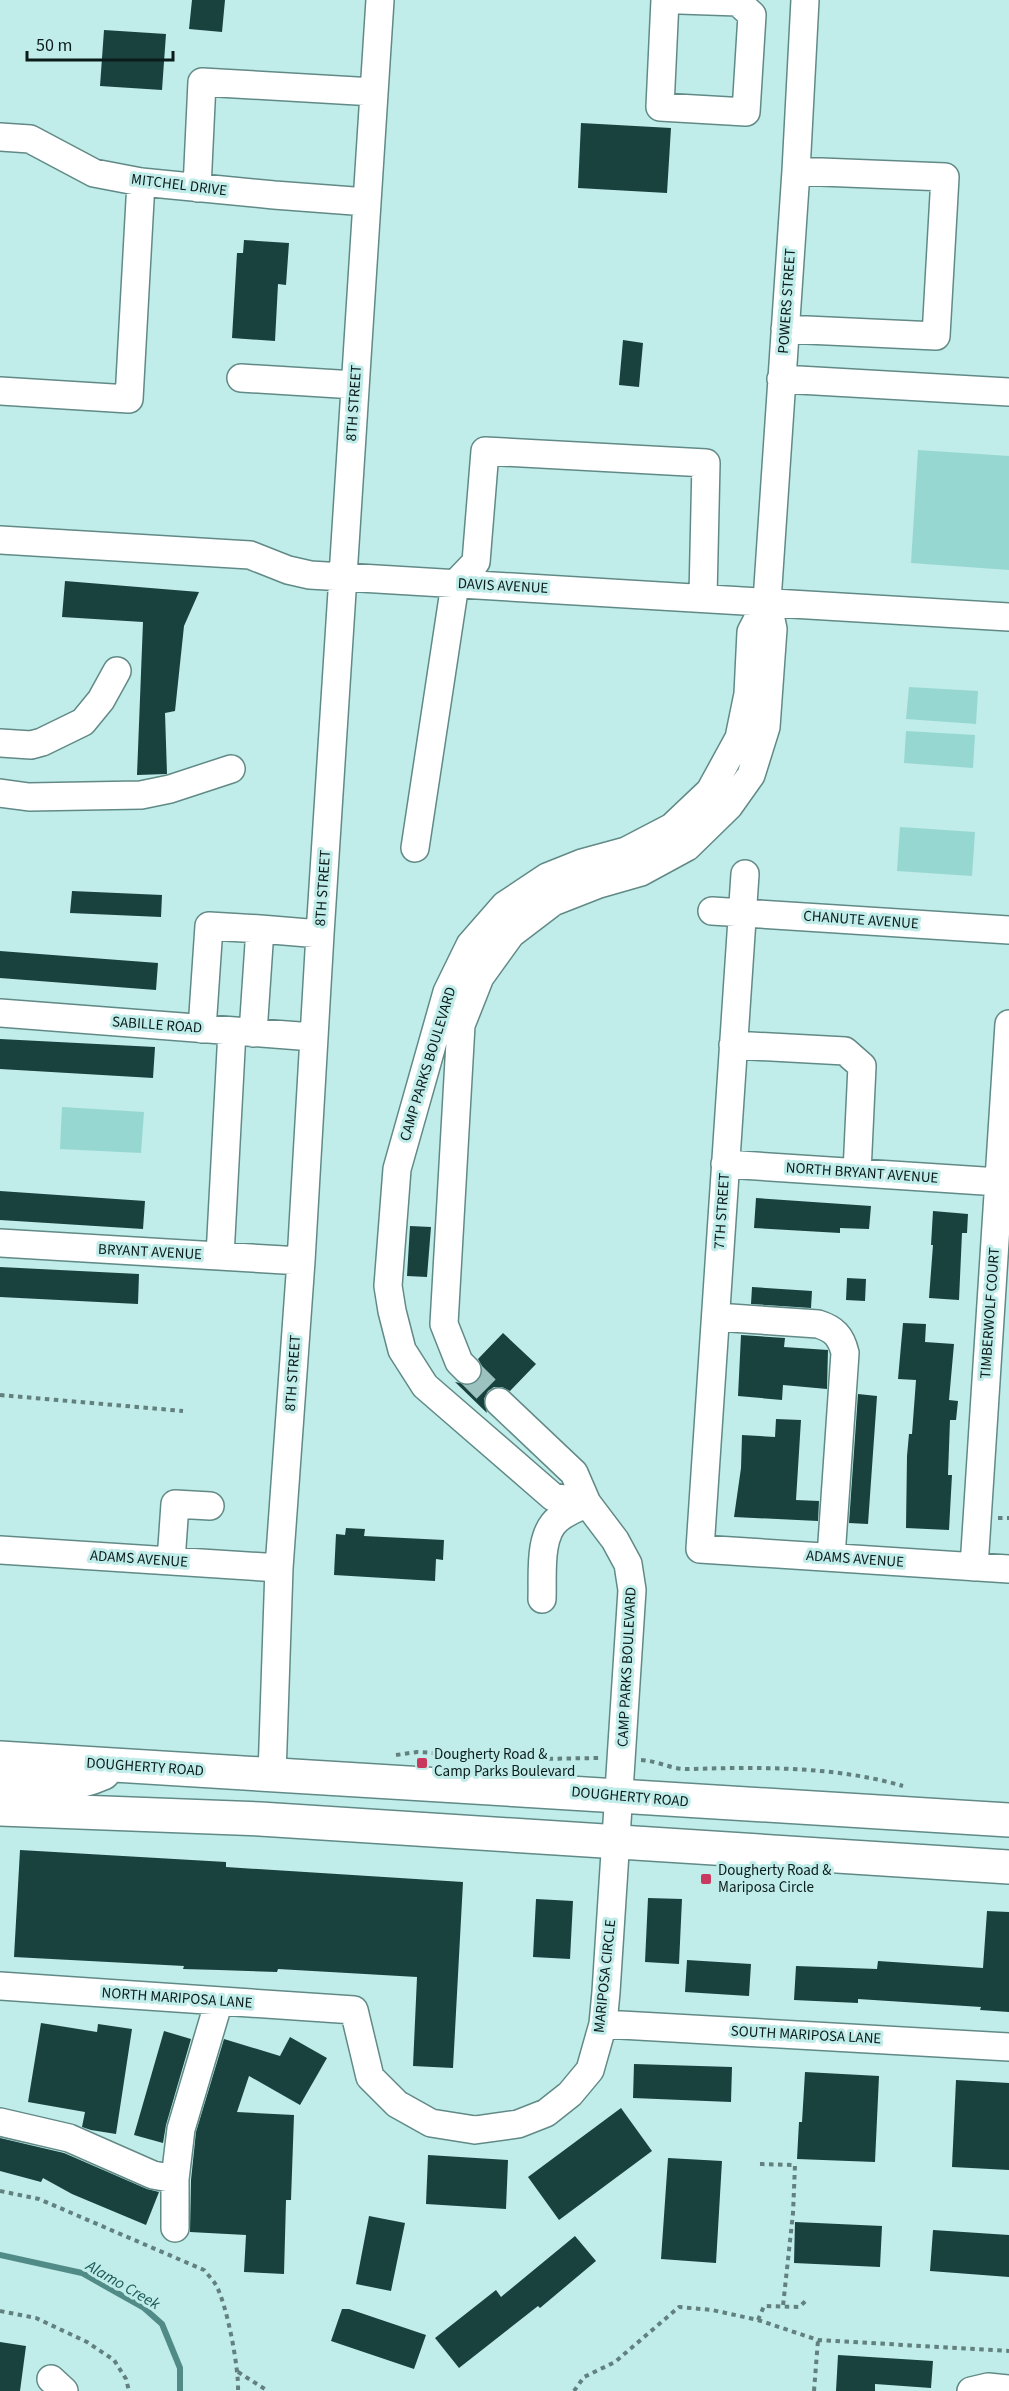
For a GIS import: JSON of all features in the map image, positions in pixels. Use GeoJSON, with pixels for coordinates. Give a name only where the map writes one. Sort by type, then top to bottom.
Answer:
{"type":"FeatureCollection","features":[{"type":"Feature","properties":{"kind":"main road","name":"DOUGHERTY ROAD"},"geometry":{"type":"LineString","coordinates":[[0,1758],[571,1791],[619,1796],[1009,1820]]}},
{"type":"Feature","properties":{"kind":"main road"},"geometry":{"type":"LineString","coordinates":[[0,1783],[55,1786],[83,1781],[118,1766]]}},
{"type":"Feature","properties":{"kind":"main road"},"geometry":{"type":"LineString","coordinates":[[0,1809],[260,1819],[1009,1867]]}},
{"type":"Feature","properties":{"kind":"street","name":"8TH STREET"},"geometry":{"type":"LineString","coordinates":[[272,1775],[279,1568],[301,1262],[313,1037],[380,0]]}},
{"type":"Feature","properties":{"kind":"street"},"geometry":{"type":"LineString","coordinates":[[665,0],[660,107],[746,112],[752,15],[738,2],[695,0]]}},
{"type":"Feature","properties":{"kind":"street","name":"POWERS STREET"},"geometry":{"type":"LineString","coordinates":[[767,601],[796,171],[805,0]]}},
{"type":"Feature","properties":{"kind":"street"},"geometry":{"type":"LineString","coordinates":[[197,188],[202,82],[374,92]]}},
{"type":"Feature","properties":{"kind":"street","name":"MITCHEL DRIVE"},"geometry":{"type":"LineString","coordinates":[[0,137],[30,139],[94,173],[141,182],[367,202]]}},
{"type":"Feature","properties":{"kind":"street"},"geometry":{"type":"LineString","coordinates":[[785,329],[936,336],[945,177],[796,171]]}},
{"type":"Feature","properties":{"kind":"street"},"geometry":{"type":"LineString","coordinates":[[0,391],[129,399],[141,182]]}},
{"type":"Feature","properties":{"kind":"street"},"geometry":{"type":"LineString","coordinates":[[241,378],[355,385]]}},
{"type":"Feature","properties":{"kind":"street"},"geometry":{"type":"LineString","coordinates":[[782,379],[1009,392]]}},
{"type":"Feature","properties":{"kind":"street"},"geometry":{"type":"LineString","coordinates":[[415,848],[455,584],[476,562],[485,451],[706,463],[703,597]]}},
{"type":"Feature","properties":{"kind":"street","name":"DAVIS AVENUE"},"geometry":{"type":"LineString","coordinates":[[0,540],[249,555],[288,570],[310,575],[1009,617]]}},
{"type":"Feature","properties":{"kind":"street","name":"CAMP PARKS BOULEVARD"},"geometry":{"type":"LineString","coordinates":[[467,1370],[459,1362],[444,1324],[461,1025],[480,977],[511,934],[552,902],[599,884],[641,873],[687,847],[729,806],[751,775],[766,727],[773,629],[767,601]]}},
{"type":"Feature","properties":{"kind":"street","name":"CAMP PARKS BOULEVARD"},"geometry":{"type":"LineString","coordinates":[[587,1503],[553,1497],[425,1386],[402,1350],[388,1286],[397,1169],[447,992],[470,945],[505,905],[547,877],[582,863],[626,851],[672,827],[710,791],[739,738],[748,694],[751,632],[767,601]]}},
{"type":"Feature","properties":{"kind":"street"},"geometry":{"type":"LineString","coordinates":[[0,743],[31,745],[83,722],[101,700],[117,671]]}},
{"type":"Feature","properties":{"kind":"street"},"geometry":{"type":"LineString","coordinates":[[0,793],[39,797],[141,795],[170,789],[231,769]]}},
{"type":"Feature","properties":{"kind":"street","name":"7TH STREET"},"geometry":{"type":"LineString","coordinates":[[700,1549],[745,874]]}},
{"type":"Feature","properties":{"kind":"street","name":"CHANUTE AVENUE"},"geometry":{"type":"LineString","coordinates":[[712,910],[1009,930]]}},
{"type":"Feature","properties":{"kind":"street"},"geometry":{"type":"LineString","coordinates":[[202,1029],[209,926],[320,934]]}},
{"type":"Feature","properties":{"kind":"street"},"geometry":{"type":"LineString","coordinates":[[220,1257],[242,1032],[260,929]]}},
{"type":"Feature","properties":{"kind":"street","name":"SABILLE ROAD"},"geometry":{"type":"LineString","coordinates":[[0,1013],[313,1037]]}},
{"type":"Feature","properties":{"kind":"street","name":"TIMBERWOLF COURT"},"geometry":{"type":"LineString","coordinates":[[974,1567],[1001,1278],[999,1182],[1009,1024]]}},
{"type":"Feature","properties":{"kind":"street"},"geometry":{"type":"LineString","coordinates":[[733,1045],[845,1051],[862,1066],[857,1172]]}},
{"type":"Feature","properties":{"kind":"street","name":"NORTH BRYANT AVENUE"},"geometry":{"type":"LineString","coordinates":[[726,1164],[999,1182]]}},
{"type":"Feature","properties":{"kind":"street","name":"BRYANT AVENUE"},"geometry":{"type":"LineString","coordinates":[[0,1243],[301,1262]]}},
{"type":"Feature","properties":{"kind":"street"},"geometry":{"type":"LineString","coordinates":[[716,1317],[818,1324],[838,1334],[843,1344],[845,1353],[831,1557]]}},
{"type":"Feature","properties":{"kind":"street","name":"CAMP PARKS BOULEVARD"},"geometry":{"type":"LineString","coordinates":[[499,1402],[574,1473],[587,1503],[615,1540],[628,1563],[632,1590],[614,1843]]}},
{"type":"Feature","properties":{"kind":"street"},"geometry":{"type":"LineString","coordinates":[[542,1599],[545,1546],[551,1527],[557,1519],[587,1503]]}},
{"type":"Feature","properties":{"kind":"street"},"geometry":{"type":"LineString","coordinates":[[171,1561],[175,1504],[210,1506]]}},
{"type":"Feature","properties":{"kind":"street","name":"ADAMS AVENUE"},"geometry":{"type":"LineString","coordinates":[[700,1549],[1009,1569]]}},
{"type":"Feature","properties":{"kind":"street","name":"ADAMS AVENUE"},"geometry":{"type":"LineString","coordinates":[[0,1550],[279,1568]]}},
{"type":"Feature","properties":{"kind":"street","name":"MARIPOSA CIRCLE"},"geometry":{"type":"LineString","coordinates":[[354,2010],[370,2077],[397,2104],[431,2123],[475,2130],[518,2124],[546,2113],[570,2094],[590,2070],[603,2024],[614,1843]]}},
{"type":"Feature","properties":{"kind":"street","name":"NORTH MARIPOSA LANE"},"geometry":{"type":"LineString","coordinates":[[0,1986],[354,2010]]}},
{"type":"Feature","properties":{"kind":"street"},"geometry":{"type":"LineString","coordinates":[[175,2228],[175,2180],[182,2129],[219,2001]]}},
{"type":"Feature","properties":{"kind":"street","name":"SOUTH MARIPOSA LANE"},"geometry":{"type":"LineString","coordinates":[[603,2024],[1009,2047]]}},
{"type":"Feature","properties":{"kind":"street"},"geometry":{"type":"LineString","coordinates":[[0,2122],[69,2138],[153,2175],[175,2180]]}},
{"type":"Feature","properties":{"kind":"street"},"geometry":{"type":"LineString","coordinates":[[971,2391],[988,2387],[1009,2389]]}},
{"type":"Feature","properties":{"kind":"path"},"geometry":{"type":"LineString","coordinates":[[0,1395],[183,1411]]}},
{"type":"Feature","properties":{"kind":"path"},"geometry":{"type":"LineString","coordinates":[[998,1518],[1009,1518]]}},
{"type":"Feature","properties":{"kind":"path"},"geometry":{"type":"LineString","coordinates":[[657,1761],[672,1768],[707,1767],[841,1772],[872,1777],[912,1788]]}},
{"type":"Feature","properties":{"kind":"path"},"geometry":{"type":"LineString","coordinates":[[760,2164],[795,2165],[793,2213],[783,2306]]}},
{"type":"Feature","properties":{"kind":"path"},"geometry":{"type":"LineString","coordinates":[[0,2191],[39,2199],[204,2270],[216,2285],[224,2308],[237,2372],[238,2391]]}},
{"type":"Feature","properties":{"kind":"path"},"geometry":{"type":"LineString","coordinates":[[758,2320],[764,2306],[799,2307],[808,2300]]}},
{"type":"Feature","properties":{"kind":"path"},"geometry":{"type":"LineString","coordinates":[[574,2391],[585,2378],[615,2362],[679,2307],[712,2310],[758,2320],[818,2340],[1009,2351]]}},
{"type":"Feature","properties":{"kind":"path"},"geometry":{"type":"LineString","coordinates":[[0,2311],[36,2318],[87,2342],[114,2360],[126,2379],[129,2391]]}},
{"type":"Feature","properties":{"kind":"path"},"geometry":{"type":"LineString","coordinates":[[814,2391],[818,2340]]}},
{"type":"Feature","properties":{"kind":"path"},"geometry":{"type":"LineString","coordinates":[[237,2372],[268,2391]]}},
{"type":"Feature","properties":{"kind":"shaded area"},"geometry":{"type":"Polygon","coordinates":[[[918,450],[1009,456],[1009,570],[911,563],[918,450]]]}},
{"type":"Feature","properties":{"kind":"shaded area"},"geometry":{"type":"Polygon","coordinates":[[[909,687],[978,691],[976,724],[906,719],[909,687]]]}},
{"type":"Feature","properties":{"kind":"shaded area"},"geometry":{"type":"Polygon","coordinates":[[[906,731],[975,735],[973,768],[904,763],[906,731]]]}},
{"type":"Feature","properties":{"kind":"shaded area"},"geometry":{"type":"Polygon","coordinates":[[[900,827],[975,832],[972,876],[897,871],[900,827]]]}},
{"type":"Feature","properties":{"kind":"shaded area"},"geometry":{"type":"Polygon","coordinates":[[[62,1107],[144,1112],[141,1153],[60,1149],[62,1107]]]}},
{"type":"Feature","properties":{"kind":"building"},"geometry":{"type":"Polygon","coordinates":[[[192,0],[225,0],[222,32],[189,29],[192,0]]]}},
{"type":"Feature","properties":{"kind":"building"},"geometry":{"type":"Polygon","coordinates":[[[104,30],[166,34],[162,90],[100,86],[104,30]]]}},
{"type":"Feature","properties":{"kind":"building"},"geometry":{"type":"Polygon","coordinates":[[[581,123],[671,128],[667,193],[578,188],[581,123]]]}},
{"type":"Feature","properties":{"kind":"building"},"geometry":{"type":"Polygon","coordinates":[[[244,240],[289,243],[286,285],[278,284],[275,341],[232,338],[237,253],[243,253],[244,240]]]}},
{"type":"Feature","properties":{"kind":"building"},"geometry":{"type":"Polygon","coordinates":[[[623,340],[643,343],[639,387],[619,385],[623,340]]]}},
{"type":"Feature","properties":{"kind":"building"},"geometry":{"type":"Polygon","coordinates":[[[65,581],[199,592],[184,626],[175,711],[165,713],[167,774],[137,775],[143,622],[62,617],[65,581]]]}},
{"type":"Feature","properties":{"kind":"building"},"geometry":{"type":"Polygon","coordinates":[[[72,891],[162,895],[161,917],[70,913],[72,891]]]}},
{"type":"Feature","properties":{"kind":"building"},"geometry":{"type":"Polygon","coordinates":[[[0,951],[158,963],[156,990],[0,978],[0,951]]]}},
{"type":"Feature","properties":{"kind":"building"},"geometry":{"type":"Polygon","coordinates":[[[0,1039],[155,1047],[153,1078],[0,1069],[0,1039]]]}},
{"type":"Feature","properties":{"kind":"building"},"geometry":{"type":"Polygon","coordinates":[[[0,1191],[145,1201],[143,1229],[0,1220],[0,1191]]]}},
{"type":"Feature","properties":{"kind":"building"},"geometry":{"type":"Polygon","coordinates":[[[756,1198],[871,1206],[869,1229],[840,1228],[840,1233],[754,1228],[756,1198]]]}},
{"type":"Feature","properties":{"kind":"building"},"geometry":{"type":"Polygon","coordinates":[[[933,1211],[968,1214],[967,1233],[962,1233],[959,1300],[929,1298],[933,1211]]]}},
{"type":"Feature","properties":{"kind":"building"},"geometry":{"type":"Polygon","coordinates":[[[410,1226],[431,1227],[427,1277],[407,1276],[410,1226]]]}},
{"type":"Feature","properties":{"kind":"building"},"geometry":{"type":"Polygon","coordinates":[[[0,1267],[139,1274],[138,1304],[0,1297],[0,1267]]]}},
{"type":"Feature","properties":{"kind":"building"},"geometry":{"type":"Polygon","coordinates":[[[847,1278],[866,1279],[865,1301],[846,1300],[847,1278]]]}},
{"type":"Feature","properties":{"kind":"building"},"geometry":{"type":"Polygon","coordinates":[[[752,1287],[812,1291],[811,1308],[751,1304],[752,1287]]]}},
{"type":"Feature","properties":{"kind":"building"},"geometry":{"type":"Polygon","coordinates":[[[903,1323],[926,1324],[925,1342],[954,1344],[949,1400],[958,1401],[956,1420],[950,1420],[948,1475],[952,1475],[949,1530],[906,1528],[907,1456],[909,1434],[912,1434],[916,1380],[898,1379],[903,1323]]]}},
{"type":"Feature","properties":{"kind":"building"},"geometry":{"type":"Polygon","coordinates":[[[503,1333],[536,1364],[510,1391],[502,1387],[494,1387],[488,1391],[484,1399],[487,1413],[455,1382],[470,1385],[478,1381],[482,1375],[482,1366],[478,1359],[503,1333]]]}},
{"type":"Feature","properties":{"kind":"building"},"geometry":{"type":"Polygon","coordinates":[[[741,1335],[785,1338],[784,1347],[828,1350],[827,1389],[783,1385],[782,1400],[738,1396],[741,1335]]]}},
{"type":"Feature","properties":{"kind":"building"},"geometry":{"type":"Polygon","coordinates":[[[858,1394],[877,1396],[868,1524],[849,1523],[858,1394]]]}},
{"type":"Feature","properties":{"kind":"building"},"geometry":{"type":"Polygon","coordinates":[[[776,1419],[801,1420],[796,1500],[819,1501],[818,1521],[734,1517],[741,1468],[742,1435],[775,1437],[776,1419]]]}},
{"type":"Feature","properties":{"kind":"building"},"geometry":{"type":"Polygon","coordinates":[[[346,1528],[365,1529],[364,1536],[444,1540],[443,1560],[436,1559],[435,1581],[334,1575],[336,1534],[345,1535],[346,1528]]]}},
{"type":"Feature","properties":{"kind":"building"},"geometry":{"type":"Polygon","coordinates":[[[20,1850],[226,1862],[226,1867],[463,1882],[453,2068],[413,2066],[417,1977],[278,1969],[277,1972],[183,1969],[184,1966],[14,1957],[20,1850]]]}},
{"type":"Feature","properties":{"kind":"building"},"geometry":{"type":"Polygon","coordinates":[[[648,1898],[682,1899],[679,1964],[645,1962],[648,1898]]]}},
{"type":"Feature","properties":{"kind":"building"},"geometry":{"type":"Polygon","coordinates":[[[536,1899],[573,1901],[570,1959],[533,1957],[536,1899]]]}},
{"type":"Feature","properties":{"kind":"building"},"geometry":{"type":"Polygon","coordinates":[[[987,1911],[1009,1912],[1009,2012],[980,2010],[981,2007],[858,1999],[858,2003],[794,2000],[796,1966],[877,1969],[878,1961],[983,1968],[987,1911]]]}},
{"type":"Feature","properties":{"kind":"building"},"geometry":{"type":"Polygon","coordinates":[[[687,1960],[751,1964],[749,1996],[685,1992],[687,1960]]]}},
{"type":"Feature","properties":{"kind":"building"},"geometry":{"type":"Polygon","coordinates":[[[41,2023],[97,2032],[98,2024],[132,2029],[116,2134],[82,2127],[85,2112],[28,2102],[41,2023]]]}},
{"type":"Feature","properties":{"kind":"building"},"geometry":{"type":"Polygon","coordinates":[[[164,2031],[191,2039],[163,2143],[134,2135],[164,2031]]]}},
{"type":"Feature","properties":{"kind":"building"},"geometry":{"type":"Polygon","coordinates":[[[290,2037],[327,2058],[300,2105],[249,2076],[237,2112],[294,2115],[291,2200],[286,2200],[284,2274],[244,2272],[246,2235],[190,2232],[191,2180],[196,2132],[224,2039],[280,2056],[290,2037]]]}},
{"type":"Feature","properties":{"kind":"building"},"geometry":{"type":"Polygon","coordinates":[[[634,2064],[732,2067],[731,2102],[633,2098],[634,2064]]]}},
{"type":"Feature","properties":{"kind":"building"},"geometry":{"type":"Polygon","coordinates":[[[805,2072],[879,2076],[875,2162],[797,2159],[805,2072]]]}},
{"type":"Feature","properties":{"kind":"building"},"geometry":{"type":"Polygon","coordinates":[[[956,2080],[1009,2083],[1009,2170],[952,2167],[956,2080]]]}},
{"type":"Feature","properties":{"kind":"building"},"geometry":{"type":"Polygon","coordinates":[[[621,2108],[652,2151],[559,2220],[528,2177],[621,2108]]]}},
{"type":"Feature","properties":{"kind":"building"},"geometry":{"type":"Polygon","coordinates":[[[0,2138],[64,2153],[159,2192],[146,2225],[72,2194],[43,2178],[41,2182],[0,2171],[0,2138]]]}},
{"type":"Feature","properties":{"kind":"building"},"geometry":{"type":"Polygon","coordinates":[[[428,2155],[508,2160],[506,2209],[426,2204],[428,2155]]]}},
{"type":"Feature","properties":{"kind":"building"},"geometry":{"type":"Polygon","coordinates":[[[668,2158],[722,2161],[716,2263],[661,2259],[668,2158]]]}},
{"type":"Feature","properties":{"kind":"building"},"geometry":{"type":"Polygon","coordinates":[[[369,2216],[405,2223],[391,2291],[356,2284],[369,2216]]]}},
{"type":"Feature","properties":{"kind":"building"},"geometry":{"type":"Polygon","coordinates":[[[795,2222],[882,2226],[880,2267],[794,2263],[795,2222]]]}},
{"type":"Feature","properties":{"kind":"building"},"geometry":{"type":"Polygon","coordinates":[[[933,2230],[1009,2235],[1009,2277],[930,2271],[933,2230]]]}},
{"type":"Feature","properties":{"kind":"building"},"geometry":{"type":"Polygon","coordinates":[[[575,2236],[596,2261],[540,2308],[538,2306],[459,2368],[435,2338],[496,2290],[501,2297],[575,2236]]]}},
{"type":"Feature","properties":{"kind":"building"},"geometry":{"type":"Polygon","coordinates":[[[342,2309],[349,2309],[426,2335],[414,2369],[331,2341],[342,2309]]]}},
{"type":"Feature","properties":{"kind":"building"},"geometry":{"type":"Polygon","coordinates":[[[0,2342],[26,2346],[20,2391],[0,2391],[0,2342]]]}},
{"type":"Feature","properties":{"kind":"building"},"geometry":{"type":"Polygon","coordinates":[[[838,2355],[933,2361],[931,2388],[875,2384],[875,2391],[836,2391],[838,2355]]]}},
{"type":"Feature","properties":{"kind":"waterway","name":"Alamo Creek"},"geometry":{"type":"LineString","coordinates":[[0,2255],[82,2273],[144,2308],[162,2324],[180,2368],[180,2391]]}},
{"type":"Feature","properties":{"kind":"tunnel"},"geometry":{"type":"LineString","coordinates":[[467,1370],[499,1402]]}},
{"type":"Feature","properties":{"kind":"place","name":"Dougherty Road & Camp Parks Boulevard"},"geometry":{"type":"Point","coordinates":[422,1763]}},
{"type":"Feature","properties":{"kind":"place","name":"Dougherty Road & Mariposa Circle"},"geometry":{"type":"Point","coordinates":[706,1879]}}]}
